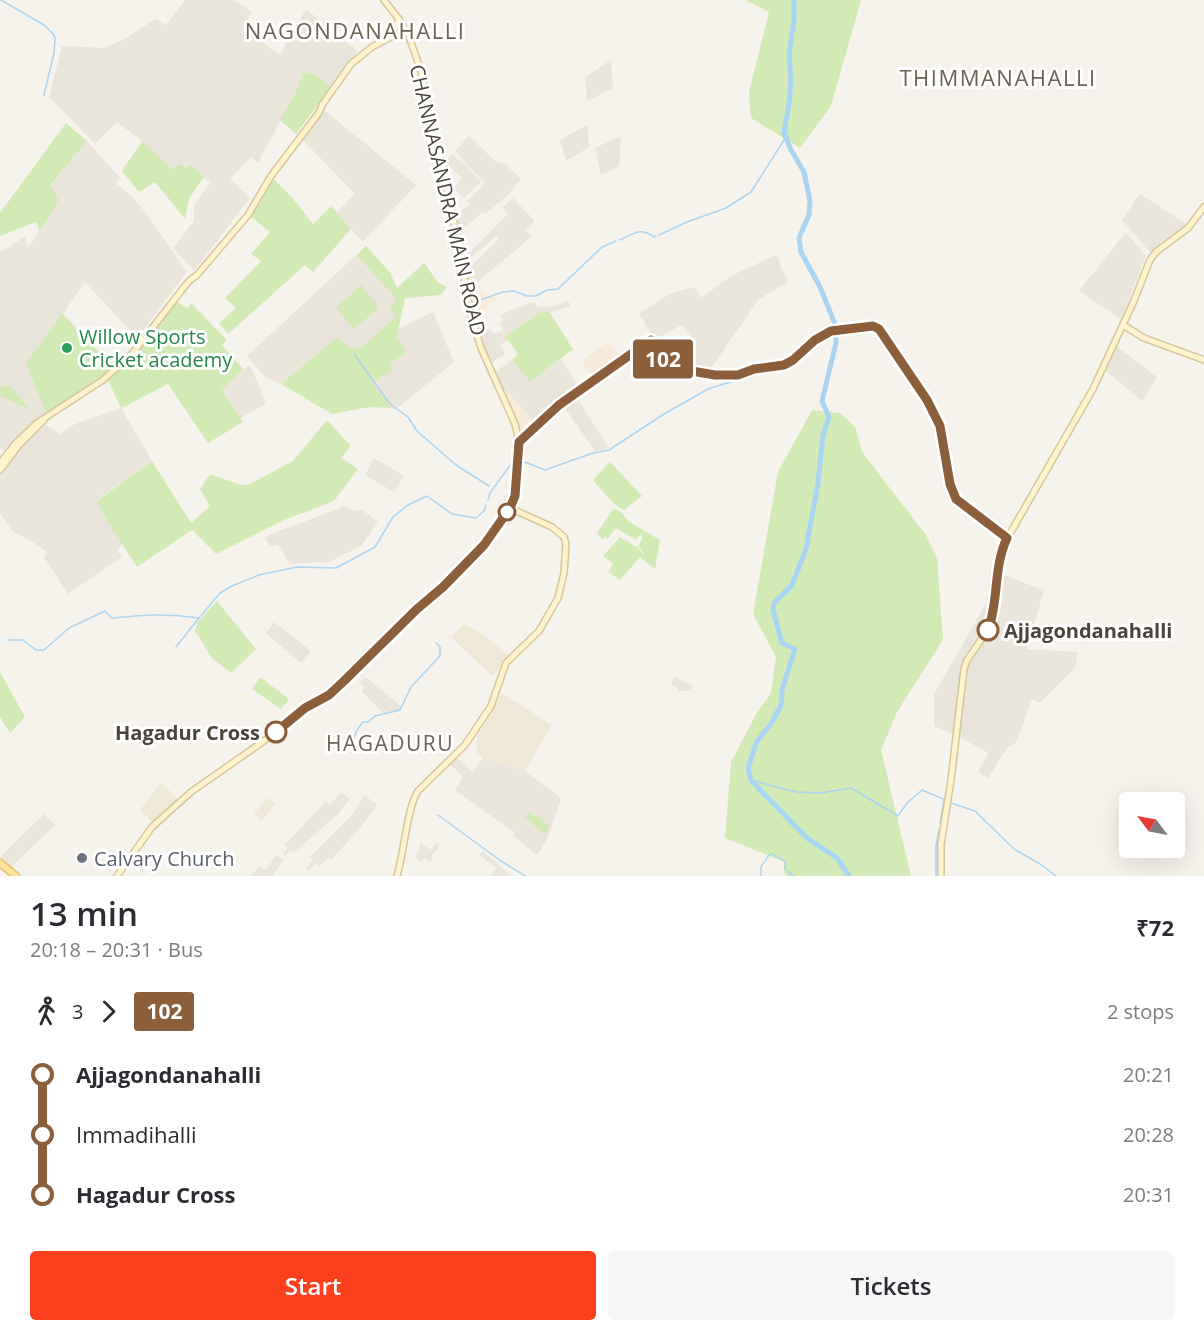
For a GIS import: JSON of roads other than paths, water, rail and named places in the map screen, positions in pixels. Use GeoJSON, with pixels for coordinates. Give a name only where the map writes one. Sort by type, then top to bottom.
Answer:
{"type":"FeatureCollection","features":[{"type":"Feature","properties":{"kind":"main road"},"geometry":{"type":"LineString","coordinates":[[0,865],[11,876]]}},
{"type":"Feature","properties":{"kind":"main road"},"geometry":{"type":"LineString","coordinates":[[0,865],[16,876]]}},
{"type":"Feature","properties":{"kind":"street","name":"CHANNASANDRA MAIN ROAD"},"geometry":{"type":"LineString","coordinates":[[384,0],[408,34],[420,68],[452,211],[471,316],[481,348],[515,424],[519,442],[515,496],[510,508]]}},
{"type":"Feature","properties":{"kind":"street"},"geometry":{"type":"LineString","coordinates":[[0,463],[25,434],[107,376],[131,355],[189,281],[197,275],[244,220],[271,176],[316,118],[351,64],[372,47],[391,37],[399,19]]}},
{"type":"Feature","properties":{"kind":"street"},"geometry":{"type":"LineString","coordinates":[[941,876],[941,844],[964,669],[967,660],[988,630],[993,615],[999,562],[1007,538],[1085,405],[1152,257],[1188,228],[1204,207]]}},
{"type":"Feature","properties":{"kind":"street"},"geometry":{"type":"LineString","coordinates":[[1123,325],[1144,338],[1204,360]]}},
{"type":"Feature","properties":{"kind":"street"},"geometry":{"type":"LineString","coordinates":[[519,442],[559,405],[651,340],[662,358],[674,368],[715,375],[738,375],[754,369],[784,365],[815,340],[831,331],[873,326],[879,329],[927,400],[940,426],[950,484],[956,499],[1007,538]]}},
{"type":"Feature","properties":{"kind":"street"},"geometry":{"type":"LineString","coordinates":[[0,470],[19,445],[45,419]]}},
{"type":"Feature","properties":{"kind":"street"},"geometry":{"type":"LineString","coordinates":[[117,876],[152,827],[191,792],[266,740],[305,708],[329,695],[344,681],[468,562],[484,545],[510,508],[552,527],[564,537],[566,544],[564,573],[558,598],[539,631],[506,663],[491,706],[465,745],[418,791],[413,799],[397,876]]}},
{"type":"Feature","properties":{"kind":"waterway"},"geometry":{"type":"LineString","coordinates":[[1,0],[44,25],[54,35],[54,53],[44,95]]}},
{"type":"Feature","properties":{"kind":"waterway"},"geometry":{"type":"LineString","coordinates":[[794,0],[794,20],[789,54],[791,79],[784,133],[804,172],[810,201],[809,215],[799,238],[801,252],[820,287],[835,324],[836,343],[822,401],[829,417],[823,435],[818,483],[806,549],[792,585],[774,603],[773,610],[782,643],[795,649],[782,690],[781,705],[771,724],[757,741],[748,768],[751,780],[765,795],[807,838],[837,858],[849,876]]}},
{"type":"Feature","properties":{"kind":"waterway"},"geometry":{"type":"LineString","coordinates":[[659,235],[726,208],[751,192],[786,137]]}},
{"type":"Feature","properties":{"kind":"waterway"},"geometry":{"type":"LineString","coordinates":[[620,240],[641,232],[656,236]]}},
{"type":"Feature","properties":{"kind":"waterway"},"geometry":{"type":"LineString","coordinates":[[471,303],[503,292],[514,291],[527,296],[536,296],[547,290],[558,289],[602,247],[616,241]]}},
{"type":"Feature","properties":{"kind":"waterway"},"geometry":{"type":"LineString","coordinates":[[802,348],[824,329],[835,324]]}},
{"type":"Feature","properties":{"kind":"waterway"},"geometry":{"type":"LineString","coordinates":[[768,366],[774,360],[783,360],[799,350]]}},
{"type":"Feature","properties":{"kind":"waterway"},"geometry":{"type":"LineString","coordinates":[[354,354],[389,403],[408,417],[417,431],[456,465],[489,486]]}},
{"type":"Feature","properties":{"kind":"waterway"},"geometry":{"type":"LineString","coordinates":[[752,375],[762,371]]}},
{"type":"Feature","properties":{"kind":"waterway"},"geometry":{"type":"LineString","coordinates":[[520,460],[545,470],[593,453],[609,450],[708,389],[746,377]]}},
{"type":"Feature","properties":{"kind":"waterway"},"geometry":{"type":"LineString","coordinates":[[488,500],[490,493],[514,460]]}},
{"type":"Feature","properties":{"kind":"waterway"},"geometry":{"type":"LineString","coordinates":[[8,640],[23,640],[36,650],[44,650],[69,628],[105,611],[112,618],[156,615],[199,618],[220,593],[259,575],[297,567],[336,568],[375,547],[393,517],[408,505],[427,496],[452,514],[476,518],[484,511],[486,505]]}},
{"type":"Feature","properties":{"kind":"waterway"},"geometry":{"type":"LineString","coordinates":[[176,647],[199,618]]}},
{"type":"Feature","properties":{"kind":"waterway"},"geometry":{"type":"LineString","coordinates":[[346,740],[352,743],[363,722],[368,722],[375,716],[400,710],[411,687],[440,656],[440,647],[436,643]]}},
{"type":"Feature","properties":{"kind":"waterway"},"geometry":{"type":"LineString","coordinates":[[751,780],[796,792],[820,793],[851,788],[898,816],[907,803],[922,790],[946,800]]}},
{"type":"Feature","properties":{"kind":"waterway"},"geometry":{"type":"LineString","coordinates":[[940,823],[944,800]]}},
{"type":"Feature","properties":{"kind":"waterway"},"geometry":{"type":"LineString","coordinates":[[951,803],[975,811],[1014,849],[1056,876]]}},
{"type":"Feature","properties":{"kind":"waterway"},"geometry":{"type":"LineString","coordinates":[[438,815],[525,876]]}},
{"type":"Feature","properties":{"kind":"waterway"},"geometry":{"type":"LineString","coordinates":[[936,876],[936,846],[939,829]]}},
{"type":"Feature","properties":{"kind":"waterway"},"geometry":{"type":"LineString","coordinates":[[761,876],[761,867],[772,854],[785,861],[785,869],[794,876]]}},
{"type":"Feature","properties":{"kind":"place","name":"Willow Sports Cricket academy"},"geometry":{"type":"Point","coordinates":[67,348]}},
{"type":"Feature","properties":{"kind":"place","name":"Ajjagondanahalli"},"geometry":{"type":"Point","coordinates":[988,630]}},
{"type":"Feature","properties":{"kind":"place","name":"Hagadur Cross"},"geometry":{"type":"Point","coordinates":[276,732]}},
{"type":"Feature","properties":{"kind":"place","name":"Calvary Church"},"geometry":{"type":"Point","coordinates":[82,858]}},
{"type":"Feature","properties":{"kind":"district","name":"NAGONDANAHALLI"},"geometry":{"type":"Point","coordinates":[355,30]}},
{"type":"Feature","properties":{"kind":"district","name":"THIMMANAHALLI"},"geometry":{"type":"Point","coordinates":[998,77]}},
{"type":"Feature","properties":{"kind":"district","name":"HAGADURU"},"geometry":{"type":"Point","coordinates":[390,743]}}]}
